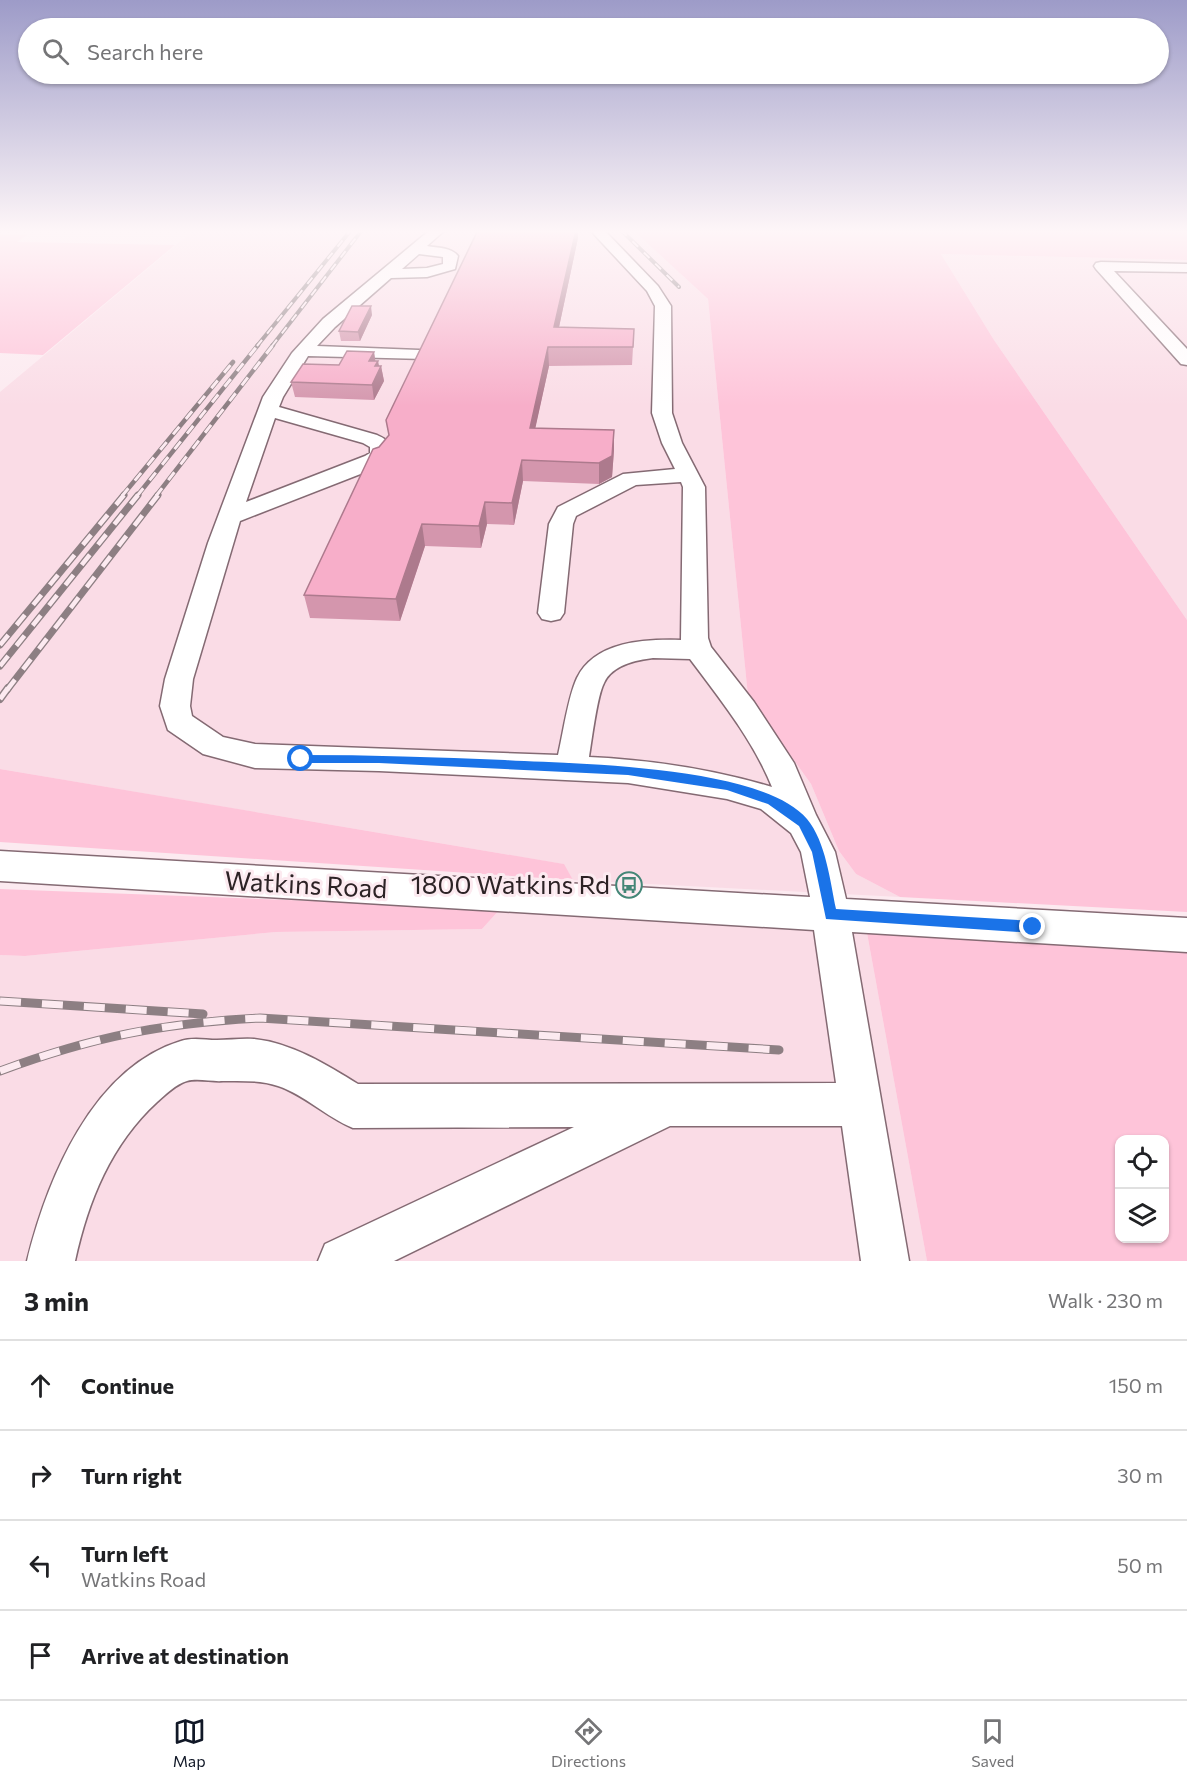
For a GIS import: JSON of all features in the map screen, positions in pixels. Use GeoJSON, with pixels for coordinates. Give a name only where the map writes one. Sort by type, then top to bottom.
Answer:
{"type":"FeatureCollection","features":[{"type":"Feature","properties":{"kind":"street"},"geometry":{"type":"LineString","coordinates":[[369,289],[329,323],[303,351],[273,397],[229,517],[179,679],[175,706],[179,722],[214,746],[255,756],[379,759],[628,771],[727,786],[772,800],[803,823]]}},
{"type":"Feature","properties":{"kind":"street"},"geometry":{"type":"LineString","coordinates":[[652,289],[663,306],[662,413],[672,443],[679,453],[694,488],[694,628],[698,650],[744,710],[778,763],[818,852],[831,915],[885,1261]]}},
{"type":"Feature","properties":{"kind":"street"},"geometry":{"type":"LineString","coordinates":[[1122,289],[1187,360]]}},
{"type":"Feature","properties":{"kind":"street"},"geometry":{"type":"LineString","coordinates":[[303,351],[419,355]]}},
{"type":"Feature","properties":{"kind":"street"},"geometry":{"type":"LineString","coordinates":[[229,517],[373,461],[380,454],[380,444],[370,439],[268,410]]}},
{"type":"Feature","properties":{"kind":"street"},"geometry":{"type":"LineString","coordinates":[[551,613],[561,524],[566,512],[631,479],[689,475]]}},
{"type":"Feature","properties":{"kind":"street"},"geometry":{"type":"LineString","coordinates":[[571,768],[590,680],[598,668],[608,659],[640,650],[659,648],[698,650]]}},
{"type":"Feature","properties":{"kind":"street","name":"Watkins Road"},"geometry":{"type":"LineString","coordinates":[[0,866],[1187,935]]}},
{"type":"Feature","properties":{"kind":"street"},"geometry":{"type":"LineString","coordinates":[[51,1261],[56,1234],[79,1177],[109,1121],[138,1089],[179,1062],[256,1060],[303,1074],[353,1106],[860,1104]]}},
{"type":"Feature","properties":{"kind":"street"},"geometry":{"type":"LineString","coordinates":[[342,1261],[667,1105]]}},
{"type":"Feature","properties":{"kind":"shaded area"},"geometry":{"type":"Polygon","coordinates":[[[0,289],[122,289],[43,355],[0,353],[0,289]]]}},
{"type":"Feature","properties":{"kind":"shaded area"},"geometry":{"type":"Polygon","coordinates":[[[124,289],[697,289],[708,299],[748,696],[811,784],[839,851],[856,874],[900,897],[573,880],[563,864],[0,769],[0,392],[124,289]]]}},
{"type":"Feature","properties":{"kind":"shaded area"},"geometry":{"type":"Polygon","coordinates":[[[697,289],[962,289],[994,340],[1187,620],[1187,912],[900,897],[856,874],[839,851],[811,784],[748,696],[708,299],[697,289]]]}},
{"type":"Feature","properties":{"kind":"shaded area"},"geometry":{"type":"Polygon","coordinates":[[[962,289],[1187,289],[1187,620],[994,340],[962,289]]]}},
{"type":"Feature","properties":{"kind":"shaded area"},"geometry":{"type":"Polygon","coordinates":[[[0,769],[564,864],[573,880],[0,842],[0,769]]]}},
{"type":"Feature","properties":{"kind":"shaded area"},"geometry":{"type":"Polygon","coordinates":[[[0,889],[501,908],[482,929],[276,932],[25,956],[0,955],[0,889]]]}},
{"type":"Feature","properties":{"kind":"shaded area"},"geometry":{"type":"Polygon","coordinates":[[[501,908],[867,933],[927,1261],[0,1261],[0,955],[25,956],[276,932],[482,929],[501,908]]]}},
{"type":"Feature","properties":{"kind":"shaded area"},"geometry":{"type":"Polygon","coordinates":[[[867,933],[1187,949],[1187,1261],[927,1261],[867,933]]]}},
{"type":"Feature","properties":{"kind":"building"},"geometry":{"type":"Polygon","coordinates":[[[450,289],[563,289],[554,327],[634,329],[633,347],[548,347],[530,428],[614,430],[612,456],[599,463],[522,460],[512,503],[485,502],[479,526],[422,524],[396,599],[304,595],[373,449],[379,447],[389,435],[386,420],[450,289]]]}},
{"type":"Feature","properties":{"kind":"building"},"geometry":{"type":"Polygon","coordinates":[[[352,306],[371,306],[358,332],[339,331],[352,306]]]}},
{"type":"Feature","properties":{"kind":"building"},"geometry":{"type":"Polygon","coordinates":[[[347,351],[374,352],[369,361],[378,361],[375,366],[381,366],[372,385],[291,382],[303,364],[339,365],[347,351]]]}},
{"type":"Feature","properties":{"kind":"railway"},"geometry":{"type":"LineString","coordinates":[[257,346],[303,289]]}},
{"type":"Feature","properties":{"kind":"railway"},"geometry":{"type":"LineString","coordinates":[[272,346],[316,289]]}},
{"type":"Feature","properties":{"kind":"railway"},"geometry":{"type":"LineString","coordinates":[[137,496],[258,345]]}},
{"type":"Feature","properties":{"kind":"railway"},"geometry":{"type":"LineString","coordinates":[[156,496],[273,345]]}},
{"type":"Feature","properties":{"kind":"railway"},"geometry":{"type":"LineString","coordinates":[[122,496],[233,362]]}},
{"type":"Feature","properties":{"kind":"railway"},"geometry":{"type":"LineString","coordinates":[[0,645],[124,495]]}},
{"type":"Feature","properties":{"kind":"railway"},"geometry":{"type":"LineString","coordinates":[[0,666],[138,495]]}},
{"type":"Feature","properties":{"kind":"railway"},"geometry":{"type":"LineString","coordinates":[[7,690],[158,495]]}},
{"type":"Feature","properties":{"kind":"railway"},"geometry":{"type":"LineString","coordinates":[[0,699],[8,688]]}},
{"type":"Feature","properties":{"kind":"railway"},"geometry":{"type":"LineString","coordinates":[[0,1001],[203,1014]]}},
{"type":"Feature","properties":{"kind":"railway"},"geometry":{"type":"LineString","coordinates":[[0,1071],[66,1049],[128,1034],[191,1024],[260,1018],[779,1050]]}},
{"type":"Feature","properties":{"kind":"place","name":"1800 Watkins Rd"},"geometry":{"type":"Point","coordinates":[629,885]}},
{"type":"Feature","properties":{"kind":"route"},"geometry":{"type":"LineString","coordinates":[[301,759],[379,759],[628,771],[700,780],[727,786],[772,800],[803,823],[818,852],[831,915],[1033,927]]}}]}
